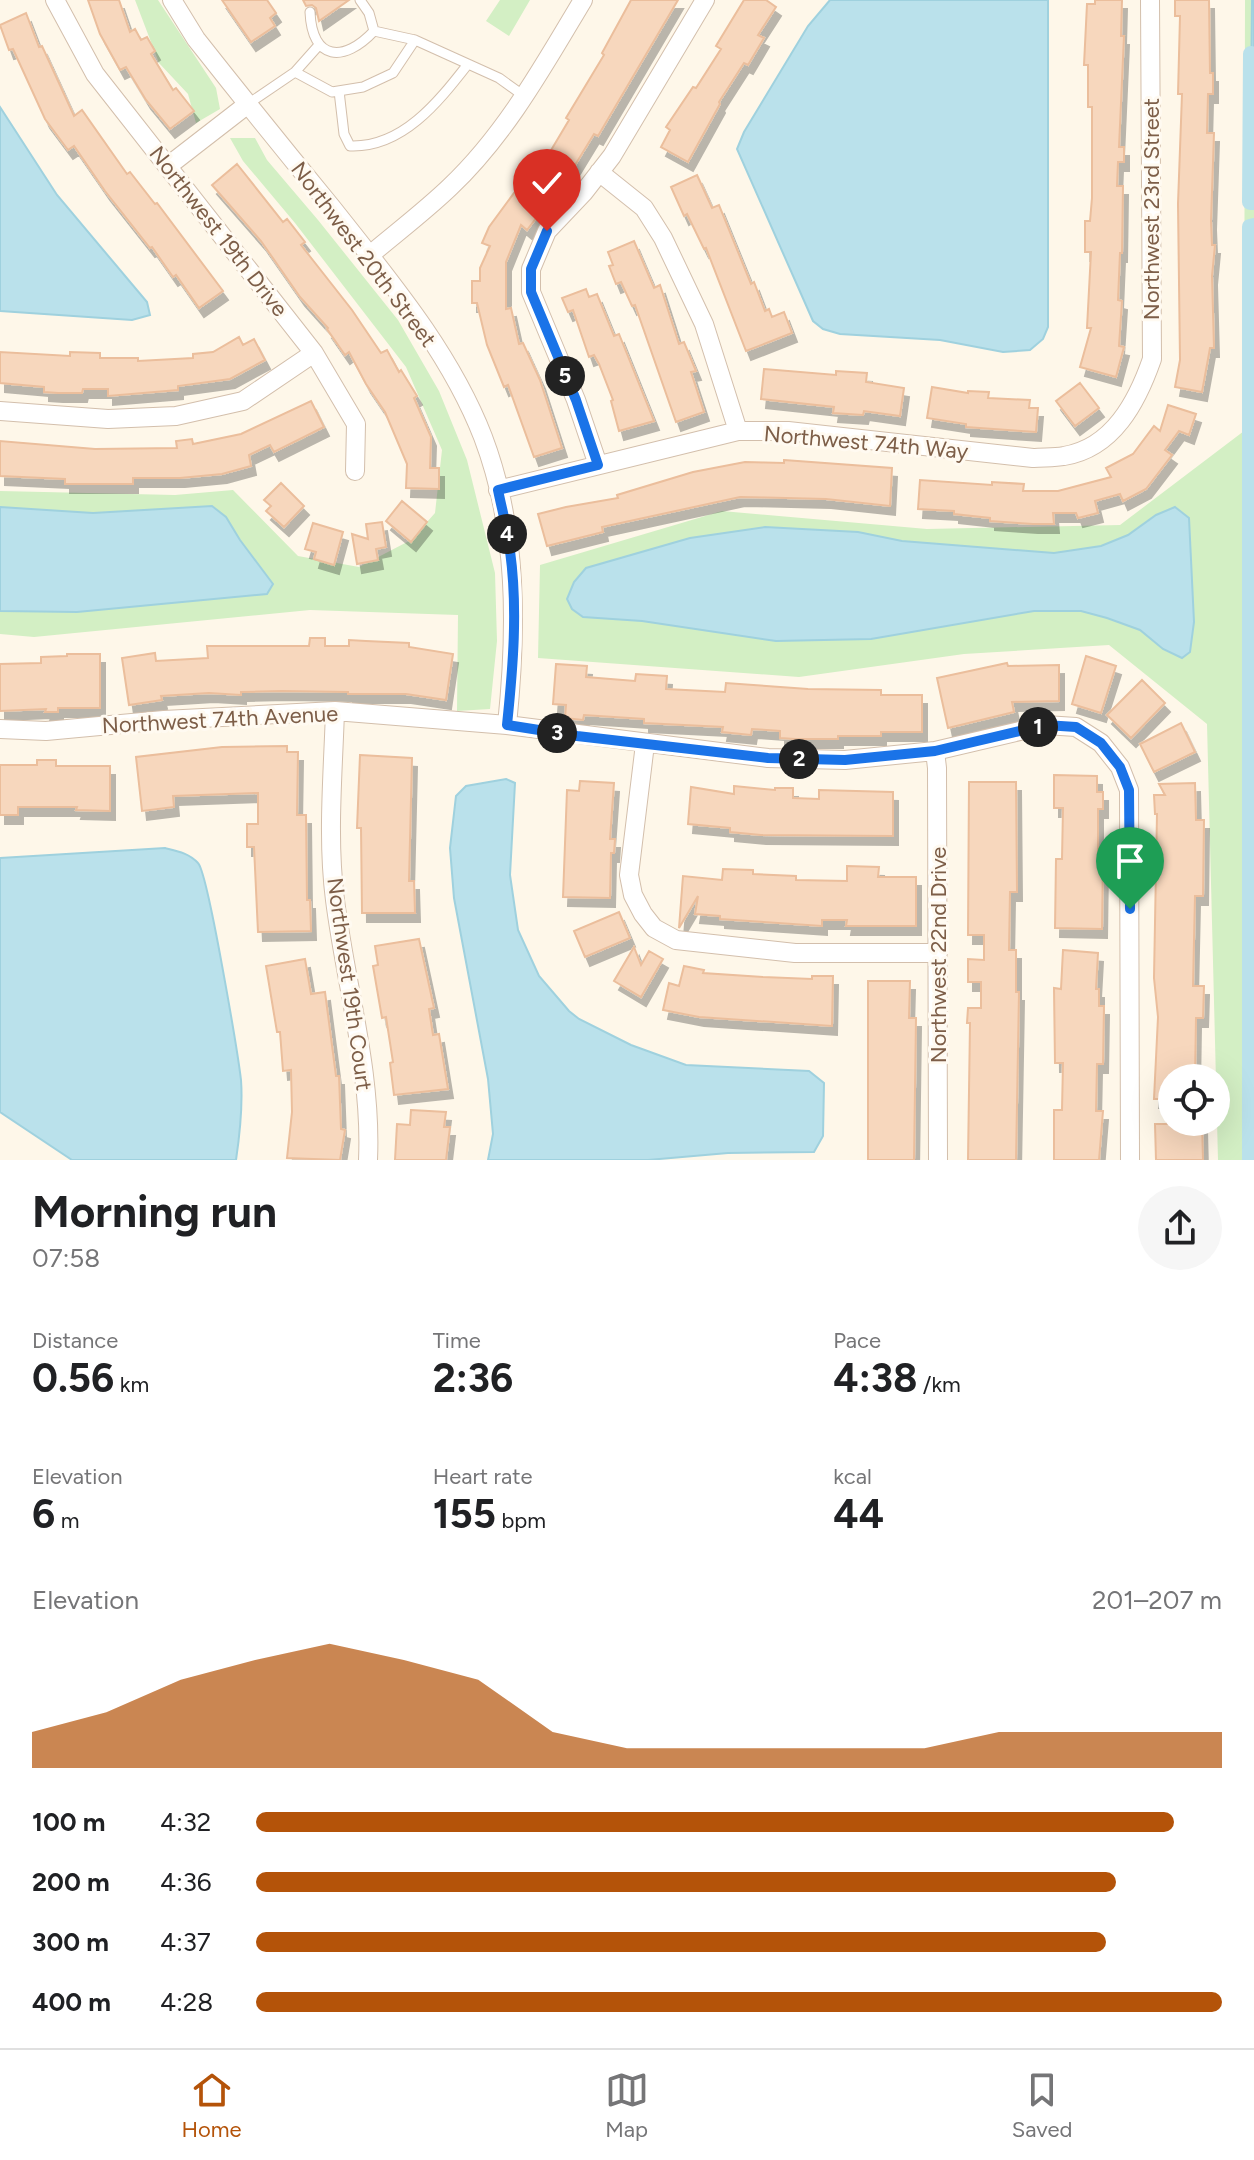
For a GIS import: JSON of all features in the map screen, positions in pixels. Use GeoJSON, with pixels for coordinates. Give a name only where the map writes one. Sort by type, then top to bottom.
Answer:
{"type":"FeatureCollection","features":[{"type":"Feature","properties":{"kind":"street","name":"Northwest 19th Drive"},"geometry":{"type":"LineString","coordinates":[[55,0],[95,74],[314,353],[356,424],[355,471]]}},
{"type":"Feature","properties":{"kind":"street","name":"Northwest 20th Street"},"geometry":{"type":"LineString","coordinates":[[172,0],[196,39],[370,255],[427,331],[483,437],[510,551],[514,596],[514,660],[507,725]]}},
{"type":"Feature","properties":{"kind":"street"},"geometry":{"type":"LineString","coordinates":[[370,255],[451,186],[493,139],[524,96],[583,0]]}},
{"type":"Feature","properties":{"kind":"street"},"geometry":{"type":"LineString","coordinates":[[598,465],[576,400],[531,292],[531,269],[547,231],[612,156],[705,0]]}},
{"type":"Feature","properties":{"kind":"street","name":"Northwest 23rd Street"},"geometry":{"type":"LineString","coordinates":[[1129,412],[1152,359],[1150,0]]}},
{"type":"Feature","properties":{"kind":"street"},"geometry":{"type":"LineString","coordinates":[[168,166],[248,104]]}},
{"type":"Feature","properties":{"kind":"street"},"geometry":{"type":"LineString","coordinates":[[599,172],[644,208],[663,238],[704,324],[738,431]]}},
{"type":"Feature","properties":{"kind":"street"},"geometry":{"type":"LineString","coordinates":[[0,411],[108,419],[176,416],[243,401],[314,353]]}},
{"type":"Feature","properties":{"kind":"street","name":"Northwest 74th Way"},"geometry":{"type":"LineString","coordinates":[[498,490],[738,431],[788,431],[1033,458],[1066,456],[1091,447],[1111,432],[1129,412]]}},
{"type":"Feature","properties":{"kind":"street","name":"Northwest 74th Avenue"},"geometry":{"type":"LineString","coordinates":[[0,729],[46,731],[164,720],[335,711],[507,725],[768,758],[845,760],[935,751],[1045,725],[1076,727],[1101,743],[1120,767],[1129,790],[1130,1160]]}},
{"type":"Feature","properties":{"kind":"street","name":"Northwest 19th Court"},"geometry":{"type":"LineString","coordinates":[[335,711],[331,833],[334,899],[365,1071],[370,1124],[368,1160]]}},
{"type":"Feature","properties":{"kind":"street"},"geometry":{"type":"LineString","coordinates":[[645,744],[629,875],[633,895],[654,928],[676,940],[795,953],[938,953]]}},
{"type":"Feature","properties":{"kind":"street","name":"Northwest 22nd Drive"},"geometry":{"type":"LineString","coordinates":[[935,751],[938,1160]]}},
{"type":"Feature","properties":{"kind":"lane"},"geometry":{"type":"LineString","coordinates":[[360,0],[369,13],[374,31]]}},
{"type":"Feature","properties":{"kind":"lane"},"geometry":{"type":"LineString","coordinates":[[310,12],[310,26],[319,45],[338,53],[357,48],[374,31]]}},
{"type":"Feature","properties":{"kind":"lane"},"geometry":{"type":"LineString","coordinates":[[374,31],[415,40],[499,78],[524,96]]}},
{"type":"Feature","properties":{"kind":"lane"},"geometry":{"type":"LineString","coordinates":[[295,72],[332,92],[363,87],[393,73],[415,40]]}},
{"type":"Feature","properties":{"kind":"lane"},"geometry":{"type":"LineString","coordinates":[[248,104],[295,72],[319,45]]}},
{"type":"Feature","properties":{"kind":"lane"},"geometry":{"type":"LineString","coordinates":[[339,91],[344,134],[350,146],[372,144],[402,132],[436,104],[468,64]]}},
{"type":"Feature","properties":{"kind":"green space"},"geometry":{"type":"Polygon","coordinates":[[[135,0],[158,0],[216,88],[220,109],[196,123],[188,94],[159,63],[135,0]]]}},
{"type":"Feature","properties":{"kind":"green space"},"geometry":{"type":"Polygon","coordinates":[[[500,0],[530,0],[509,36],[486,21],[500,0]]]}},
{"type":"Feature","properties":{"kind":"green space"},"geometry":{"type":"Polygon","coordinates":[[[1245,0],[1254,0],[1254,1160],[1218,1160],[1217,1136],[1230,1136],[1230,1064],[1216,1064],[1207,724],[1109,645],[964,654],[799,677],[538,658],[540,565],[722,511],[927,529],[1120,525],[1244,431],[1245,0]]]}},
{"type":"Feature","properties":{"kind":"green space"},"geometry":{"type":"Polygon","coordinates":[[[230,138],[255,138],[267,160],[398,320],[439,391],[467,460],[495,573],[497,641],[490,709],[457,711],[458,615],[310,610],[34,637],[0,634],[0,491],[175,495],[233,490],[298,556],[359,567],[411,540],[435,513],[442,450],[406,367],[243,161],[230,138]]]}},
{"type":"Feature","properties":{"kind":"water"},"geometry":{"type":"Polygon","coordinates":[[[830,0],[1048,0],[1048,327],[1043,339],[1030,350],[1003,352],[940,340],[840,334],[823,329],[813,321],[737,149],[744,132],[808,26],[830,0]]]}},
{"type":"Feature","properties":{"kind":"water"},"geometry":{"type":"Polygon","coordinates":[[[1252,0],[1254,202],[1250,202],[1252,0]]]}},
{"type":"Feature","properties":{"kind":"water"},"geometry":{"type":"Polygon","coordinates":[[[0,107],[57,195],[147,302],[150,315],[132,320],[0,311],[0,107]]]}},
{"type":"Feature","properties":{"kind":"water"},"geometry":{"type":"Polygon","coordinates":[[[1254,226],[1254,1160],[1250,1160],[1250,227],[1254,226]]]}},
{"type":"Feature","properties":{"kind":"water"},"geometry":{"type":"Polygon","coordinates":[[[212,506],[226,517],[273,584],[267,594],[77,612],[0,611],[0,507],[93,513],[212,506]]]}},
{"type":"Feature","properties":{"kind":"water"},"geometry":{"type":"Polygon","coordinates":[[[1175,507],[1189,518],[1194,622],[1190,652],[1182,658],[1163,649],[1140,630],[1081,611],[1034,611],[871,639],[776,641],[642,621],[583,617],[572,609],[567,599],[574,582],[586,568],[690,538],[765,527],[858,532],[902,541],[1054,553],[1101,546],[1128,535],[1156,515],[1175,507]]]}},
{"type":"Feature","properties":{"kind":"water"},"geometry":{"type":"Polygon","coordinates":[[[506,779],[515,783],[510,875],[518,930],[539,976],[579,1019],[631,1045],[686,1065],[809,1071],[824,1083],[823,1136],[814,1152],[728,1153],[648,1160],[488,1160],[493,1134],[488,1079],[454,898],[450,848],[456,796],[466,786],[506,779]]]}},
{"type":"Feature","properties":{"kind":"water"},"geometry":{"type":"Polygon","coordinates":[[[165,848],[187,855],[198,863],[209,898],[241,1080],[241,1120],[236,1160],[72,1160],[0,1112],[0,858],[165,848]]]}},
{"type":"Feature","properties":{"kind":"building"},"geometry":{"type":"Polygon","coordinates":[[[88,0],[119,0],[130,32],[135,29],[141,40],[147,37],[155,51],[151,54],[173,90],[176,88],[194,111],[170,129],[146,100],[126,67],[120,70],[100,34],[88,0]]]}},
{"type":"Feature","properties":{"kind":"building"},"geometry":{"type":"Polygon","coordinates":[[[222,0],[267,0],[276,13],[270,18],[275,26],[251,42],[222,0]]]}},
{"type":"Feature","properties":{"kind":"building"},"geometry":{"type":"Polygon","coordinates":[[[303,0],[349,0],[319,21],[316,8],[306,6],[303,0]]]}},
{"type":"Feature","properties":{"kind":"building"},"geometry":{"type":"Polygon","coordinates":[[[631,0],[678,0],[598,136],[594,134],[569,175],[527,230],[521,225],[506,262],[506,309],[511,308],[519,344],[523,343],[540,380],[562,448],[534,457],[508,385],[504,387],[487,345],[477,303],[472,303],[472,281],[480,281],[480,268],[490,246],[482,243],[489,227],[541,152],[547,157],[631,0]]]}},
{"type":"Feature","properties":{"kind":"building"},"geometry":{"type":"Polygon","coordinates":[[[744,0],[766,0],[776,7],[758,35],[764,38],[748,65],[744,63],[719,102],[688,162],[661,147],[670,130],[666,127],[721,49],[716,46],[744,0]]]}},
{"type":"Feature","properties":{"kind":"building"},"geometry":{"type":"Polygon","coordinates":[[[1095,0],[1122,0],[1121,36],[1124,36],[1119,147],[1124,147],[1124,162],[1118,162],[1117,186],[1123,186],[1118,300],[1122,301],[1119,346],[1124,347],[1116,377],[1080,367],[1091,328],[1087,328],[1091,252],[1085,252],[1085,221],[1090,221],[1092,198],[1092,107],[1088,107],[1088,65],[1084,65],[1087,4],[1095,4],[1095,0]]]}},
{"type":"Feature","properties":{"kind":"building"},"geometry":{"type":"Polygon","coordinates":[[[1175,0],[1209,0],[1213,94],[1208,94],[1207,133],[1214,133],[1211,221],[1212,245],[1215,245],[1212,276],[1214,348],[1210,348],[1202,392],[1175,387],[1180,360],[1178,204],[1182,94],[1178,94],[1180,16],[1175,16],[1175,0]]]}},
{"type":"Feature","properties":{"kind":"building"},"geometry":{"type":"Polygon","coordinates":[[[26,13],[39,47],[42,46],[74,116],[82,110],[127,174],[130,172],[157,203],[223,291],[199,308],[176,275],[173,277],[105,191],[74,146],[68,150],[45,119],[13,49],[9,50],[0,25],[26,13]]]}},
{"type":"Feature","properties":{"kind":"building"},"geometry":{"type":"Polygon","coordinates":[[[237,164],[283,222],[287,219],[305,242],[301,245],[381,353],[387,350],[399,372],[401,370],[417,396],[414,398],[431,437],[430,468],[439,468],[439,489],[406,488],[407,464],[385,412],[349,352],[345,355],[261,241],[212,185],[237,164]]]}},
{"type":"Feature","properties":{"kind":"building"},"geometry":{"type":"Polygon","coordinates":[[[697,175],[712,208],[719,205],[765,311],[769,309],[772,317],[784,312],[792,333],[746,351],[706,248],[687,214],[684,216],[671,187],[697,175]]]}},
{"type":"Feature","properties":{"kind":"building"},"geometry":{"type":"Polygon","coordinates":[[[634,241],[654,288],[660,285],[679,344],[684,342],[696,371],[691,372],[704,412],[676,422],[635,305],[632,306],[621,282],[616,284],[609,266],[613,265],[608,252],[634,241]]]}},
{"type":"Feature","properties":{"kind":"building"},"geometry":{"type":"Polygon","coordinates":[[[586,289],[589,297],[597,294],[614,336],[619,334],[654,421],[619,431],[613,400],[599,364],[594,355],[589,357],[573,310],[568,312],[562,298],[586,289]]]}},
{"type":"Feature","properties":{"kind":"building"},"geometry":{"type":"Polygon","coordinates":[[[239,337],[243,345],[254,339],[265,360],[230,379],[178,386],[178,390],[108,396],[108,389],[58,393],[44,392],[44,387],[0,383],[0,352],[70,356],[70,352],[100,353],[100,358],[138,358],[138,361],[193,358],[193,354],[213,352],[239,337]]]}},
{"type":"Feature","properties":{"kind":"building"},"geometry":{"type":"Polygon","coordinates":[[[764,369],[836,375],[836,371],[867,373],[866,382],[904,388],[900,416],[864,411],[863,415],[833,413],[834,407],[761,399],[764,369]]]}},
{"type":"Feature","properties":{"kind":"building"},"geometry":{"type":"Polygon","coordinates":[[[1080,383],[1099,408],[1075,426],[1056,401],[1080,383]]]}},
{"type":"Feature","properties":{"kind":"building"},"geometry":{"type":"Polygon","coordinates":[[[932,387],[968,393],[989,392],[988,398],[1030,400],[1029,408],[1038,408],[1036,432],[966,427],[966,424],[927,418],[932,387]]]}},
{"type":"Feature","properties":{"kind":"building"},"geometry":{"type":"Polygon","coordinates":[[[311,401],[324,427],[274,452],[270,445],[249,455],[251,466],[222,474],[133,478],[133,484],[65,484],[65,479],[0,476],[0,441],[95,449],[177,448],[176,441],[192,439],[193,444],[241,434],[311,401]]]}},
{"type":"Feature","properties":{"kind":"building"},"geometry":{"type":"Polygon","coordinates":[[[1168,405],[1196,414],[1189,435],[1179,431],[1165,450],[1172,455],[1146,489],[1123,501],[1120,494],[1095,501],[1098,513],[1078,518],[1076,513],[1053,513],[1054,524],[1033,524],[990,521],[990,518],[954,514],[954,511],[918,509],[920,480],[1024,484],[1023,491],[1058,491],[1111,477],[1106,468],[1133,454],[1154,426],[1160,431],[1168,405]]]}},
{"type":"Feature","properties":{"kind":"building"},"geometry":{"type":"Polygon","coordinates":[[[784,460],[892,468],[890,506],[826,499],[740,497],[602,527],[603,532],[547,546],[538,514],[618,498],[617,495],[693,472],[745,462],[784,463],[784,460]]]}},
{"type":"Feature","properties":{"kind":"building"},"geometry":{"type":"Polygon","coordinates":[[[281,483],[304,506],[284,527],[266,511],[271,506],[264,500],[281,483]]]}},
{"type":"Feature","properties":{"kind":"building"},"geometry":{"type":"Polygon","coordinates":[[[402,501],[427,522],[411,542],[386,521],[402,501]]]}},
{"type":"Feature","properties":{"kind":"building"},"geometry":{"type":"Polygon","coordinates":[[[382,522],[386,547],[376,549],[378,560],[357,564],[352,534],[368,539],[366,524],[382,522]]]}},
{"type":"Feature","properties":{"kind":"building"},"geometry":{"type":"Polygon","coordinates":[[[313,523],[343,532],[334,565],[314,559],[316,552],[305,549],[313,523]]]}},
{"type":"Feature","properties":{"kind":"building"},"geometry":{"type":"Polygon","coordinates":[[[310,638],[325,638],[325,646],[349,646],[349,640],[409,643],[409,647],[453,654],[446,700],[406,694],[282,691],[161,696],[162,700],[129,705],[122,658],[155,653],[156,661],[208,658],[207,646],[309,646],[310,638]]]}},
{"type":"Feature","properties":{"kind":"building"},"geometry":{"type":"Polygon","coordinates":[[[100,654],[100,708],[58,708],[58,712],[45,712],[46,709],[0,711],[0,664],[41,663],[41,657],[100,654]]]}},
{"type":"Feature","properties":{"kind":"building"},"geometry":{"type":"Polygon","coordinates":[[[1086,656],[1116,666],[1101,713],[1072,704],[1086,656]]]}},
{"type":"Feature","properties":{"kind":"building"},"geometry":{"type":"Polygon","coordinates":[[[1007,663],[1008,666],[1059,665],[1059,701],[1012,702],[1014,712],[948,728],[937,678],[1007,663]]]}},
{"type":"Feature","properties":{"kind":"building"},"geometry":{"type":"Polygon","coordinates":[[[556,664],[587,666],[586,677],[635,681],[636,674],[667,676],[666,689],[725,692],[726,683],[881,690],[881,695],[922,695],[922,732],[795,739],[780,738],[780,731],[752,729],[751,735],[722,732],[723,727],[644,723],[644,719],[584,715],[583,720],[565,718],[566,705],[553,704],[556,664]]]}},
{"type":"Feature","properties":{"kind":"building"},"geometry":{"type":"Polygon","coordinates":[[[1142,680],[1165,703],[1131,738],[1107,715],[1142,680]]]}},
{"type":"Feature","properties":{"kind":"building"},"geometry":{"type":"Polygon","coordinates":[[[1181,723],[1195,752],[1154,772],[1140,744],[1181,723]]]}},
{"type":"Feature","properties":{"kind":"building"},"geometry":{"type":"Polygon","coordinates":[[[287,746],[287,752],[298,752],[297,815],[306,815],[307,900],[310,900],[311,931],[258,932],[254,847],[247,847],[247,824],[258,824],[258,793],[173,796],[174,807],[142,811],[136,757],[222,747],[287,746]]]}},
{"type":"Feature","properties":{"kind":"building"},"geometry":{"type":"Polygon","coordinates":[[[360,755],[412,758],[409,881],[414,881],[415,913],[362,913],[361,828],[357,828],[360,755]]]}},
{"type":"Feature","properties":{"kind":"building"},"geometry":{"type":"Polygon","coordinates":[[[37,760],[56,760],[56,766],[110,766],[110,811],[76,810],[77,807],[18,807],[18,815],[0,815],[0,765],[37,765],[37,760]]]}},
{"type":"Feature","properties":{"kind":"building"},"geometry":{"type":"Polygon","coordinates":[[[1054,775],[1097,776],[1097,792],[1103,792],[1103,809],[1098,809],[1098,859],[1103,859],[1102,929],[1055,928],[1056,859],[1062,859],[1063,808],[1054,808],[1054,775]]]}},
{"type":"Feature","properties":{"kind":"building"},"geometry":{"type":"Polygon","coordinates":[[[580,781],[614,783],[610,839],[615,839],[614,853],[611,853],[610,898],[563,897],[567,790],[579,791],[580,781]]]}},
{"type":"Feature","properties":{"kind":"building"},"geometry":{"type":"Polygon","coordinates":[[[969,782],[1016,782],[1017,892],[1010,892],[1009,950],[1016,950],[1016,992],[1019,992],[1016,1160],[968,1160],[968,1008],[981,1008],[981,982],[968,982],[968,959],[984,960],[984,935],[968,935],[969,782]]]}},
{"type":"Feature","properties":{"kind":"building"},"geometry":{"type":"Polygon","coordinates":[[[1195,783],[1196,820],[1204,820],[1203,896],[1195,896],[1193,986],[1204,986],[1203,1018],[1196,1018],[1195,1064],[1158,1064],[1158,1099],[1154,1099],[1158,1017],[1154,978],[1157,814],[1154,795],[1165,795],[1159,784],[1195,783]]]}},
{"type":"Feature","properties":{"kind":"building"},"geometry":{"type":"Polygon","coordinates":[[[734,786],[775,790],[793,788],[793,798],[819,799],[819,790],[893,792],[893,836],[761,835],[688,824],[691,787],[734,794],[734,786]]]}},
{"type":"Feature","properties":{"kind":"building"},"geometry":{"type":"Polygon","coordinates":[[[847,866],[879,867],[878,877],[916,877],[916,926],[846,926],[847,920],[822,920],[822,926],[720,919],[720,916],[695,914],[698,896],[679,928],[683,876],[722,880],[723,869],[796,876],[796,880],[847,881],[847,866]]]}},
{"type":"Feature","properties":{"kind":"building"},"geometry":{"type":"Polygon","coordinates":[[[619,912],[630,938],[585,957],[574,931],[619,912]]]}},
{"type":"Feature","properties":{"kind":"building"},"geometry":{"type":"Polygon","coordinates":[[[419,939],[434,1008],[429,1009],[433,1035],[439,1034],[448,1089],[394,1095],[386,1017],[382,1018],[373,966],[378,965],[375,946],[419,939]]]}},
{"type":"Feature","properties":{"kind":"building"},"geometry":{"type":"Polygon","coordinates":[[[634,947],[641,965],[649,951],[663,959],[641,997],[614,981],[634,947]]]}},
{"type":"Feature","properties":{"kind":"building"},"geometry":{"type":"Polygon","coordinates":[[[1063,950],[1098,953],[1096,989],[1099,989],[1099,1006],[1104,1006],[1103,1064],[1097,1064],[1096,1111],[1103,1111],[1099,1160],[1054,1160],[1054,1110],[1062,1110],[1063,1063],[1055,1063],[1054,988],[1061,989],[1063,950]]]}},
{"type":"Feature","properties":{"kind":"building"},"geometry":{"type":"Polygon","coordinates":[[[305,959],[311,994],[325,992],[336,1076],[339,1076],[341,1129],[345,1130],[340,1160],[287,1158],[292,1112],[291,1070],[283,1071],[280,1032],[277,1032],[266,966],[305,959]]]}},
{"type":"Feature","properties":{"kind":"building"},"geometry":{"type":"Polygon","coordinates":[[[684,966],[704,970],[703,973],[812,979],[812,976],[833,976],[832,1026],[699,1017],[663,1010],[669,983],[679,986],[684,966]]]}},
{"type":"Feature","properties":{"kind":"building"},"geometry":{"type":"Polygon","coordinates":[[[868,981],[910,981],[909,1018],[916,1018],[914,1160],[868,1160],[868,981]]]}},
{"type":"Feature","properties":{"kind":"building"},"geometry":{"type":"Polygon","coordinates":[[[411,1110],[446,1112],[444,1127],[450,1127],[446,1160],[395,1160],[397,1124],[410,1125],[411,1110]]]}},
{"type":"Feature","properties":{"kind":"building"},"geometry":{"type":"Polygon","coordinates":[[[1155,1124],[1158,1124],[1158,1136],[1202,1136],[1203,1160],[1156,1160],[1155,1124]]]}},
{"type":"Feature","properties":{"kind":"waterway"},"geometry":{"type":"LineString","coordinates":[[1251,54],[1250,202],[1254,202]]}},
{"type":"Feature","properties":{"kind":"waterway"},"geometry":{"type":"LineString","coordinates":[[1250,1160],[1250,227],[1254,226]]}},
{"type":"Feature","properties":{"kind":"route"},"geometry":{"type":"LineString","coordinates":[[547,231],[531,269],[531,292],[576,400],[598,465],[498,490],[510,551],[514,596],[514,660],[507,725],[768,758],[845,760],[935,751],[1045,725],[1076,727],[1101,743],[1120,767],[1129,790],[1130,909]]}}]}
